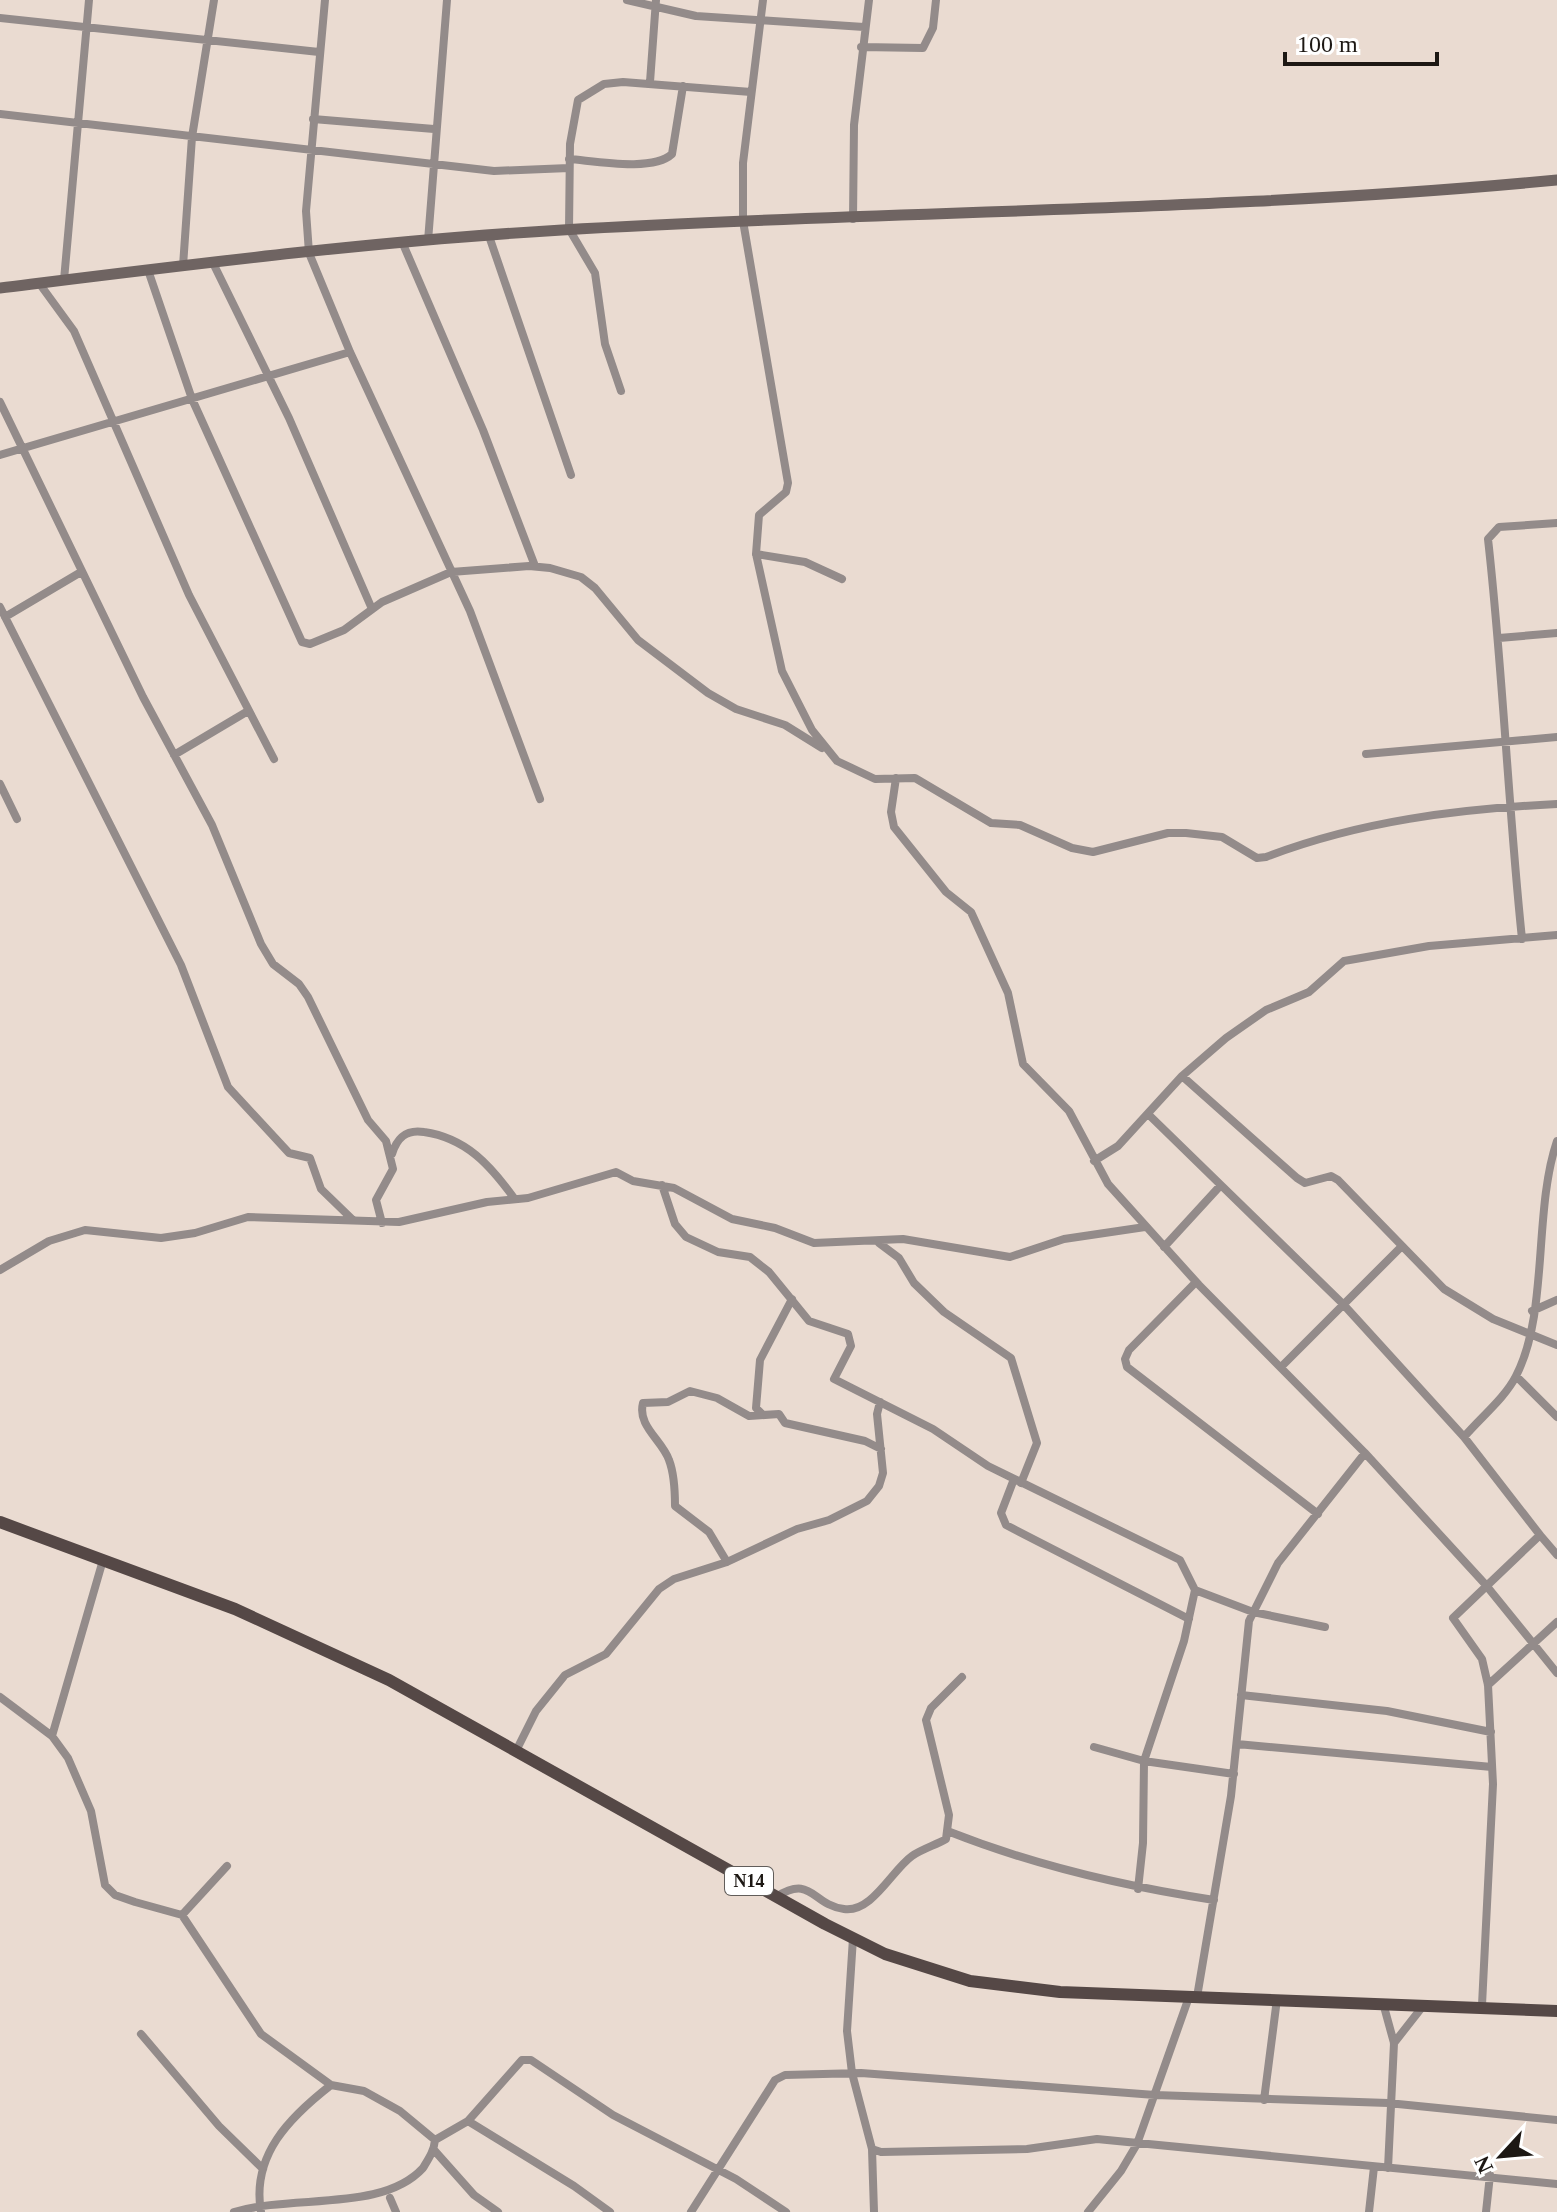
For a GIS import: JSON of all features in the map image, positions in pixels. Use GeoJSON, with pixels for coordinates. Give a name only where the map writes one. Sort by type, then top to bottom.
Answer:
{"type":"FeatureCollection","features":[{"type":"Feature","properties":{"kind":"main road"},"geometry":{"type":"LineString","coordinates":[[0,288],[183,266],[569,229],[1290,202],[1557,180]]}},
{"type":"Feature","properties":{"kind":"main road","name":"N14"},"geometry":{"type":"LineString","coordinates":[[0,1522],[235,1609],[311,1643],[449,1710],[853,1938],[927,1969],[1009,1988],[1482,2005],[1557,2011]]}},
{"type":"Feature","properties":{"kind":"street"},"geometry":{"type":"LineString","coordinates":[[64,280],[89,0]]}},
{"type":"Feature","properties":{"kind":"street"},"geometry":{"type":"LineString","coordinates":[[183,266],[192,137],[214,0]]}},
{"type":"Feature","properties":{"kind":"street"},"geometry":{"type":"LineString","coordinates":[[325,0],[311,150],[306,234],[309,253],[350,352],[480,636],[540,799]]}},
{"type":"Feature","properties":{"kind":"street"},"geometry":{"type":"LineString","coordinates":[[428,241],[434,129],[447,0]]}},
{"type":"Feature","properties":{"kind":"street"},"geometry":{"type":"LineString","coordinates":[[627,0],[656,4],[696,16],[864,27]]}},
{"type":"Feature","properties":{"kind":"street"},"geometry":{"type":"LineString","coordinates":[[763,0],[743,163],[743,221],[788,483],[786,492],[759,515],[756,554],[782,671],[824,750]]}},
{"type":"Feature","properties":{"kind":"street"},"geometry":{"type":"LineString","coordinates":[[853,219],[854,125],[869,0]]}},
{"type":"Feature","properties":{"kind":"street"},"geometry":{"type":"LineString","coordinates":[[861,47],[923,48],[933,28],[936,0]]}},
{"type":"Feature","properties":{"kind":"street"},"geometry":{"type":"LineString","coordinates":[[650,82],[656,4]]}},
{"type":"Feature","properties":{"kind":"street"},"geometry":{"type":"LineString","coordinates":[[0,18],[319,52]]}},
{"type":"Feature","properties":{"kind":"street"},"geometry":{"type":"LineString","coordinates":[[621,391],[605,344],[592,263],[569,229],[572,117],[578,100],[604,84],[650,82],[751,92]]}},
{"type":"Feature","properties":{"kind":"street"},"geometry":{"type":"LineString","coordinates":[[0,114],[494,171],[569,163],[657,163],[667,159],[672,154],[683,86]]}},
{"type":"Feature","properties":{"kind":"street"},"geometry":{"type":"LineString","coordinates":[[313,119],[434,129]]}},
{"type":"Feature","properties":{"kind":"street"},"geometry":{"type":"LineString","coordinates":[[489,236],[571,475]]}},
{"type":"Feature","properties":{"kind":"street"},"geometry":{"type":"LineString","coordinates":[[403,244],[473,405],[535,566]]}},
{"type":"Feature","properties":{"kind":"street"},"geometry":{"type":"LineString","coordinates":[[213,263],[268,375],[372,609]]}},
{"type":"Feature","properties":{"kind":"street"},"geometry":{"type":"LineString","coordinates":[[148,270],[192,399],[302,642],[310,644],[344,630],[372,609],[451,572],[535,566],[581,577],[595,588],[638,640],[696,684],[736,709],[785,725],[855,772],[875,779],[915,778],[991,823],[1020,825],[1072,848],[1093,852],[1168,833],[1186,833],[1222,837],[1257,858],[1335,833],[1380,823],[1557,804]]}},
{"type":"Feature","properties":{"kind":"street"},"geometry":{"type":"LineString","coordinates":[[39,283],[74,331],[189,595],[274,759]]}},
{"type":"Feature","properties":{"kind":"street"},"geometry":{"type":"LineString","coordinates":[[0,455],[350,352]]}},
{"type":"Feature","properties":{"kind":"street"},"geometry":{"type":"LineString","coordinates":[[0,402],[81,572],[212,825],[261,944],[273,964],[299,984],[308,997],[350,1087],[392,1155]]}},
{"type":"Feature","properties":{"kind":"street"},"geometry":{"type":"LineString","coordinates":[[1522,939],[1508,807],[1499,638],[1488,539],[1499,527],[1557,523]]}},
{"type":"Feature","properties":{"kind":"street"},"geometry":{"type":"LineString","coordinates":[[756,554],[805,562],[842,579]]}},
{"type":"Feature","properties":{"kind":"street"},"geometry":{"type":"LineString","coordinates":[[5,617],[81,572]]}},
{"type":"Feature","properties":{"kind":"street"},"geometry":{"type":"LineString","coordinates":[[0,607],[181,965],[228,1087],[289,1153],[310,1158],[321,1189],[353,1220]]}},
{"type":"Feature","properties":{"kind":"street"},"geometry":{"type":"LineString","coordinates":[[1499,638],[1557,633]]}},
{"type":"Feature","properties":{"kind":"street"},"geometry":{"type":"LineString","coordinates":[[174,755],[248,711]]}},
{"type":"Feature","properties":{"kind":"street"},"geometry":{"type":"LineString","coordinates":[[1366,754],[1557,737]]}},
{"type":"Feature","properties":{"kind":"street"},"geometry":{"type":"LineString","coordinates":[[896,778],[891,812],[894,827],[946,892],[971,912],[1008,993],[1023,1064],[1069,1111],[1108,1184],[1196,1282],[1365,1453],[1485,1584],[1557,1673]]}},
{"type":"Feature","properties":{"kind":"street"},"geometry":{"type":"LineString","coordinates":[[0,784],[17,819]]}},
{"type":"Feature","properties":{"kind":"street"},"geometry":{"type":"LineString","coordinates":[[1094,1161],[1118,1146],[1182,1076],[1247,1022],[1309,992],[1344,961],[1429,946],[1557,935]]}},
{"type":"Feature","properties":{"kind":"street"},"geometry":{"type":"LineString","coordinates":[[1182,1076],[1297,1178],[1305,1183],[1331,1176],[1338,1180],[1444,1289],[1462,1303],[1528,1335],[1557,1345]]}},
{"type":"Feature","properties":{"kind":"street"},"geometry":{"type":"LineString","coordinates":[[1148,1114],[1343,1304],[1464,1437],[1557,1555]]}},
{"type":"Feature","properties":{"kind":"street"},"geometry":{"type":"LineString","coordinates":[[382,1223],[376,1200],[393,1169],[392,1155],[396,1141],[404,1134],[417,1131],[452,1137],[486,1163],[514,1198]]}},
{"type":"Feature","properties":{"kind":"street"},"geometry":{"type":"LineString","coordinates":[[1464,1437],[1516,1376],[1528,1335],[1546,1183],[1557,1141]]}},
{"type":"Feature","properties":{"kind":"street"},"geometry":{"type":"LineString","coordinates":[[0,1270],[49,1241],[85,1230],[161,1238],[195,1233],[248,1217],[382,1223],[423,1219],[453,1209],[554,1192],[616,1172],[633,1181],[688,1193],[732,1219],[775,1228],[814,1243],[879,1243],[903,1239],[931,1241],[1010,1257],[1064,1239],[1145,1227]]}},
{"type":"Feature","properties":{"kind":"street"},"geometry":{"type":"LineString","coordinates":[[662,1185],[675,1224],[686,1237],[718,1252],[750,1257],[769,1272],[809,1321],[848,1334],[851,1346],[834,1379],[933,1429],[1017,1481],[1180,1560],[1195,1590],[1189,1619],[1144,1761],[1143,1843],[1138,1889]]}},
{"type":"Feature","properties":{"kind":"street"},"geometry":{"type":"LineString","coordinates":[[1164,1247],[1220,1186]]}},
{"type":"Feature","properties":{"kind":"street"},"geometry":{"type":"LineString","coordinates":[[879,1243],[899,1258],[914,1283],[944,1312],[1011,1358],[1037,1443],[1001,1513],[1006,1525],[1189,1619]]}},
{"type":"Feature","properties":{"kind":"street"},"geometry":{"type":"LineString","coordinates":[[1282,1366],[1402,1246]]}},
{"type":"Feature","properties":{"kind":"street"},"geometry":{"type":"LineString","coordinates":[[1196,1282],[1129,1350],[1125,1359],[1127,1367],[1318,1514]]}},
{"type":"Feature","properties":{"kind":"street"},"geometry":{"type":"LineString","coordinates":[[762,1414],[756,1408],[760,1360],[792,1299]]}},
{"type":"Feature","properties":{"kind":"street"},"geometry":{"type":"LineString","coordinates":[[1532,1311],[1557,1300]]}},
{"type":"Feature","properties":{"kind":"street"},"geometry":{"type":"LineString","coordinates":[[1516,1376],[1557,1417]]}},
{"type":"Feature","properties":{"kind":"street"},"geometry":{"type":"LineString","coordinates":[[727,1562],[709,1532],[675,1506],[670,1461],[647,1426],[641,1411],[643,1403],[668,1402],[690,1391],[717,1398],[749,1416],[779,1414],[785,1423],[865,1441],[881,1449]]}},
{"type":"Feature","properties":{"kind":"street"},"geometry":{"type":"LineString","coordinates":[[517,1749],[536,1711],[565,1675],[606,1654],[659,1589],[674,1579],[727,1562],[867,1501],[879,1486],[883,1473],[877,1414],[880,1402]]}},
{"type":"Feature","properties":{"kind":"street"},"geometry":{"type":"LineString","coordinates":[[1088,2212],[1121,2171],[1137,2144],[1193,1997],[1214,1900],[1234,1774],[1243,1656],[1253,1612],[1278,1563],[1365,1453]]}},
{"type":"Feature","properties":{"kind":"street"},"geometry":{"type":"LineString","coordinates":[[1482,2005],[1492,1767],[1488,1685],[1482,1659],[1453,1618],[1485,1584],[1540,1535]]}},
{"type":"Feature","properties":{"kind":"street"},"geometry":{"type":"LineString","coordinates":[[52,1736],[103,1560]]}},
{"type":"Feature","properties":{"kind":"street"},"geometry":{"type":"LineString","coordinates":[[1195,1590],[1253,1612],[1325,1627]]}},
{"type":"Feature","properties":{"kind":"street"},"geometry":{"type":"LineString","coordinates":[[1488,1685],[1557,1622]]}},
{"type":"Feature","properties":{"kind":"street"},"geometry":{"type":"LineString","coordinates":[[776,1897],[794,1886],[844,1910],[866,1904],[913,1855],[946,1839],[950,1832],[949,1815],[926,1720],[931,1708],[962,1677]]}},
{"type":"Feature","properties":{"kind":"street"},"geometry":{"type":"LineString","coordinates":[[1241,1695],[1387,1711],[1491,1732]]}},
{"type":"Feature","properties":{"kind":"street"},"geometry":{"type":"LineString","coordinates":[[0,1697],[52,1736],[82,1782],[105,1885],[115,1895],[182,1915],[261,2034],[331,2085],[364,2091],[400,2111],[434,2145],[474,2195],[498,2212]]}},
{"type":"Feature","properties":{"kind":"street"},"geometry":{"type":"LineString","coordinates":[[1237,1744],[1492,1767]]}},
{"type":"Feature","properties":{"kind":"street"},"geometry":{"type":"LineString","coordinates":[[1094,1747],[1144,1761],[1234,1774]]}},
{"type":"Feature","properties":{"kind":"street"},"geometry":{"type":"LineString","coordinates":[[950,1832],[1044,1866],[1138,1889],[1214,1900]]}},
{"type":"Feature","properties":{"kind":"street"},"geometry":{"type":"LineString","coordinates":[[182,1915],[227,1866]]}},
{"type":"Feature","properties":{"kind":"street"},"geometry":{"type":"LineString","coordinates":[[853,1938],[847,2031],[852,2073],[872,2149],[874,2212]]}},
{"type":"Feature","properties":{"kind":"street"},"geometry":{"type":"LineString","coordinates":[[1264,2100],[1277,1999]]}},
{"type":"Feature","properties":{"kind":"street"},"geometry":{"type":"LineString","coordinates":[[1383,2002],[1394,2043],[1388,2103],[1388,2168]]}},
{"type":"Feature","properties":{"kind":"street"},"geometry":{"type":"LineString","coordinates":[[1394,2043],[1425,2004]]}},
{"type":"Feature","properties":{"kind":"street"},"geometry":{"type":"LineString","coordinates":[[141,2034],[219,2126],[263,2169]]}},
{"type":"Feature","properties":{"kind":"street"},"geometry":{"type":"LineString","coordinates":[[234,2212],[260,2208],[344,2209],[390,2198],[407,2189],[434,2145],[468,2121],[516,2063],[531,2060],[613,2115],[786,2212]]}},
{"type":"Feature","properties":{"kind":"street"},"geometry":{"type":"LineString","coordinates":[[691,2212],[779,2076],[852,2073],[1155,2095],[1388,2103],[1557,2120]]}},
{"type":"Feature","properties":{"kind":"street"},"geometry":{"type":"LineString","coordinates":[[260,2208],[263,2169],[277,2135],[331,2085]]}},
{"type":"Feature","properties":{"kind":"street"},"geometry":{"type":"LineString","coordinates":[[468,2121],[574,2186],[610,2212]]}},
{"type":"Feature","properties":{"kind":"street"},"geometry":{"type":"LineString","coordinates":[[872,2149],[881,2152],[1027,2149],[1097,2139],[1374,2167],[1490,2175],[1557,2184]]}},
{"type":"Feature","properties":{"kind":"street"},"geometry":{"type":"LineString","coordinates":[[1369,2212],[1374,2167]]}},
{"type":"Feature","properties":{"kind":"street"},"geometry":{"type":"LineString","coordinates":[[1486,2212],[1490,2175]]}},
{"type":"Feature","properties":{"kind":"street"},"geometry":{"type":"LineString","coordinates":[[390,2198],[396,2212]]}}]}
